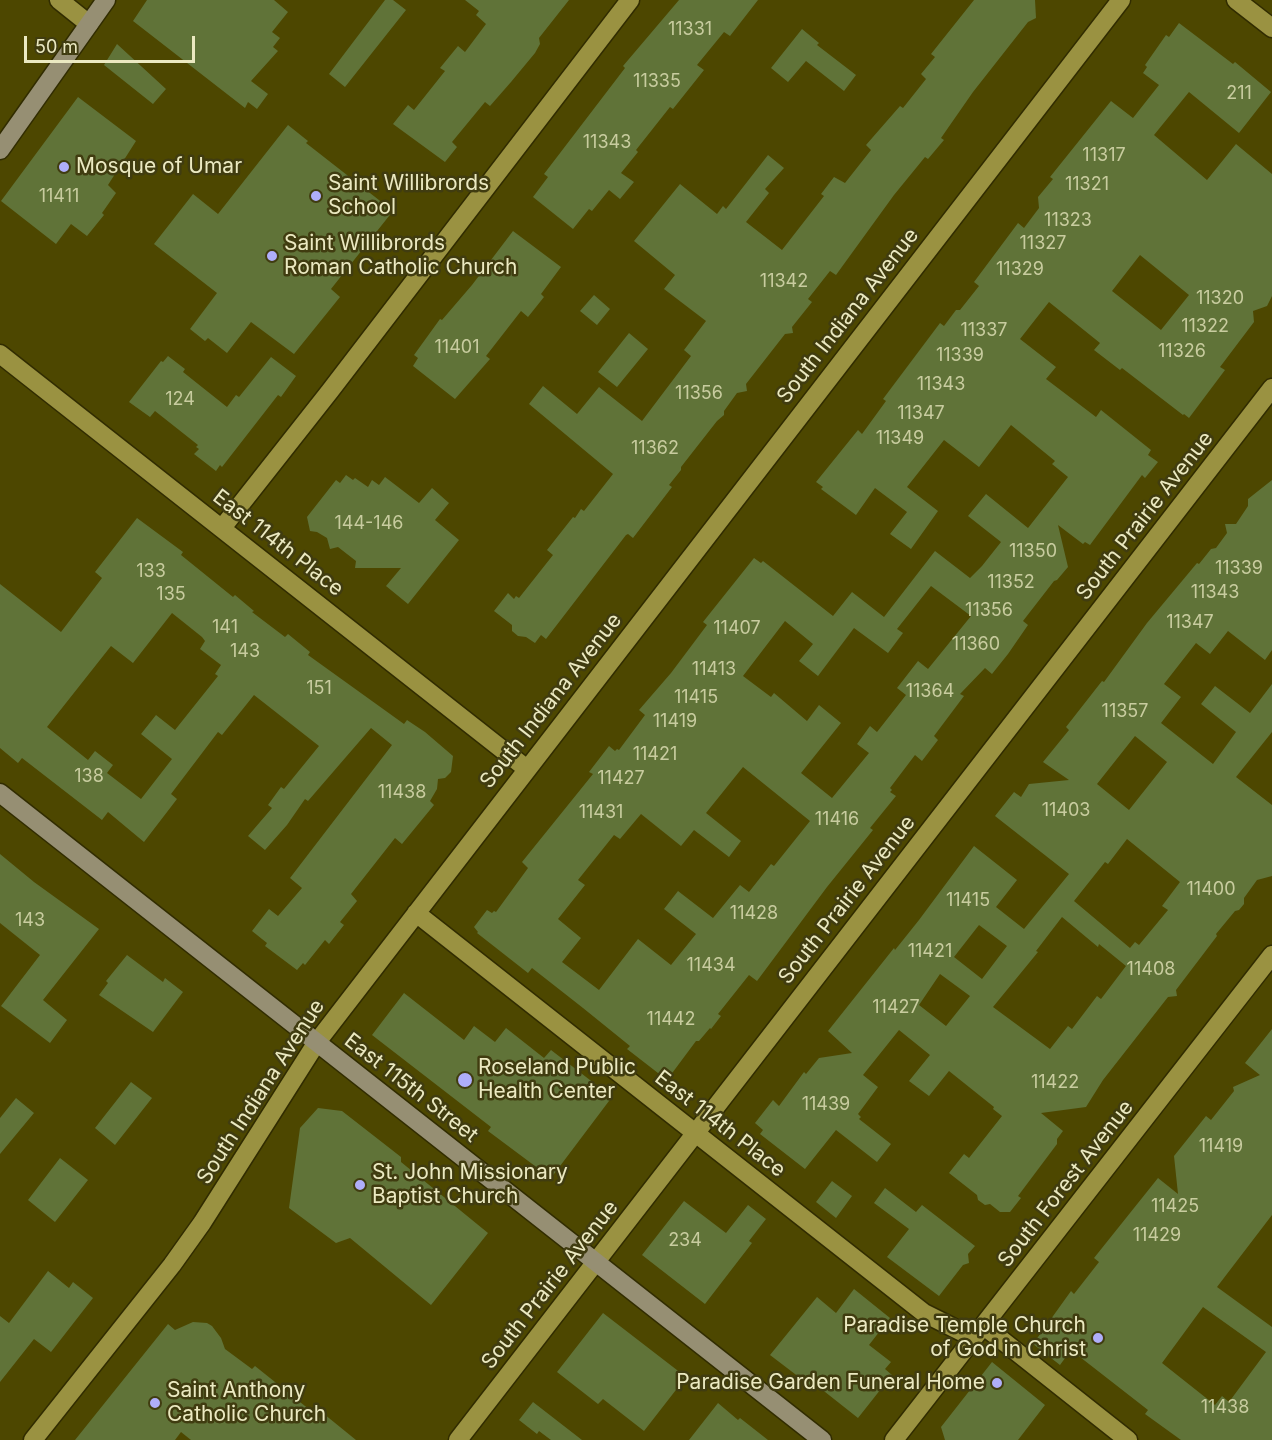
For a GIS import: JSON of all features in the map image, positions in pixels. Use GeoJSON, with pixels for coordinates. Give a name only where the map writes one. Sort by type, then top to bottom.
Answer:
{"type":"FeatureCollection","features":[{"type":"Feature","properties":{"kind":"street"},"geometry":{"type":"LineString","coordinates":[[58,0],[89,24]]}},
{"type":"Feature","properties":{"kind":"street"},"geometry":{"type":"LineString","coordinates":[[0,150],[106,0]]}},
{"type":"Feature","properties":{"kind":"street"},"geometry":{"type":"LineString","coordinates":[[222,528],[630,0]]}},
{"type":"Feature","properties":{"kind":"street","name":"South Indiana Avenue"},"geometry":{"type":"LineString","coordinates":[[33,1440],[172,1265],[202,1223],[316,1042],[1121,0]]}},
{"type":"Feature","properties":{"kind":"street"},"geometry":{"type":"LineString","coordinates":[[1236,0],[1272,28]]}},
{"type":"Feature","properties":{"kind":"street","name":"East 114th Place"},"geometry":{"type":"LineString","coordinates":[[0,354],[527,769]]}},
{"type":"Feature","properties":{"kind":"street","name":"South Prairie Avenue"},"geometry":{"type":"LineString","coordinates":[[458,1440],[1272,388]]}},
{"type":"Feature","properties":{"kind":"street","name":"East 115th Street"},"geometry":{"type":"LineString","coordinates":[[0,793],[822,1440]]}},
{"type":"Feature","properties":{"kind":"street","name":"East 114th Place"},"geometry":{"type":"LineString","coordinates":[[416,913],[924,1313],[979,1332],[1128,1440]]}},
{"type":"Feature","properties":{"kind":"street","name":"South Forest Avenue"},"geometry":{"type":"LineString","coordinates":[[894,1440],[1272,954]]}},
{"type":"Feature","properties":{"kind":"building"},"geometry":{"type":"Polygon","coordinates":[[[147,0],[274,0],[288,12],[272,32],[280,38],[273,47],[278,51],[251,81],[268,94],[257,109],[248,102],[245,108],[133,21],[147,0]]]}},
{"type":"Feature","properties":{"kind":"building"},"geometry":{"type":"Polygon","coordinates":[[[385,0],[393,0],[406,10],[345,87],[329,74],[385,0]]]}},
{"type":"Feature","properties":{"kind":"building"},"geometry":{"type":"Polygon","coordinates":[[[465,0],[569,0],[539,38],[540,44],[535,53],[490,106],[485,102],[452,142],[457,147],[445,162],[393,124],[408,105],[414,110],[445,71],[440,68],[458,46],[465,52],[486,24],[476,15],[479,11],[465,0]]]}},
{"type":"Feature","properties":{"kind":"building"},"geometry":{"type":"Polygon","coordinates":[[[679,0],[758,0],[730,36],[724,32],[697,65],[704,70],[673,109],[670,107],[636,150],[638,152],[621,173],[634,182],[620,199],[609,190],[592,211],[589,209],[573,229],[533,197],[548,177],[544,174],[625,68],[623,66],[679,0]]]}},
{"type":"Feature","properties":{"kind":"building"},"geometry":{"type":"Polygon","coordinates":[[[974,0],[1035,0],[1036,18],[1028,22],[973,92],[941,138],[944,140],[928,159],[925,157],[894,195],[836,275],[830,271],[808,299],[812,302],[792,327],[793,333],[785,334],[746,384],[747,391],[737,393],[724,411],[724,415],[681,467],[669,485],[672,487],[633,538],[626,535],[546,639],[541,635],[535,643],[526,637],[518,636],[512,631],[512,625],[494,611],[508,593],[514,599],[516,596],[519,598],[553,555],[547,550],[573,517],[575,518],[581,509],[584,511],[613,474],[529,404],[543,386],[577,414],[599,387],[642,421],[691,356],[684,350],[706,321],[664,289],[675,275],[634,241],[680,184],[717,214],[723,206],[726,209],[768,155],[784,168],[765,189],[769,193],[746,222],[782,250],[824,196],[821,194],[834,177],[845,183],[871,150],[866,145],[900,106],[903,108],[926,79],[921,74],[935,57],[931,54],[974,0]]]}},
{"type":"Feature","properties":{"kind":"building"},"geometry":{"type":"Polygon","coordinates":[[[1179,23],[1233,64],[1235,62],[1271,92],[1239,133],[1189,92],[1154,135],[1207,180],[1236,144],[1272,174],[1272,296],[1267,306],[1253,311],[1254,322],[1220,367],[1225,370],[1189,418],[1094,350],[1100,343],[1049,302],[1020,339],[1056,367],[1046,379],[1096,417],[1101,410],[1151,450],[1148,455],[1158,462],[1145,478],[1142,475],[1090,545],[1085,542],[1083,544],[1058,525],[1068,567],[1023,621],[1028,625],[1008,654],[992,674],[985,668],[960,694],[964,696],[934,736],[938,740],[922,761],[915,755],[890,788],[892,790],[890,792],[896,796],[870,828],[873,830],[757,981],[749,975],[718,1014],[721,1016],[711,1029],[699,1041],[696,1041],[667,1080],[627,1049],[630,1046],[583,1008],[532,968],[528,973],[477,933],[474,927],[487,910],[492,913],[496,912],[528,868],[522,862],[593,774],[589,772],[609,746],[615,751],[619,750],[645,715],[639,710],[671,673],[707,625],[703,622],[754,558],[761,563],[763,561],[833,616],[852,592],[884,617],[935,551],[970,578],[982,566],[1001,542],[968,516],[986,494],[1028,528],[1068,477],[1052,464],[1055,461],[1011,425],[979,467],[944,440],[907,487],[938,511],[911,549],[890,534],[907,512],[875,488],[856,515],[821,489],[823,487],[816,482],[858,430],[862,434],[886,401],[883,399],[940,323],[944,326],[979,286],[974,282],[1018,223],[1024,228],[1039,208],[1038,197],[1053,179],[1050,177],[1111,101],[1133,118],[1159,85],[1143,73],[1147,67],[1145,65],[1166,35],[1169,37],[1179,23]],[[1140,255],[1112,291],[1161,330],[1189,295],[1140,255]],[[931,586],[897,629],[903,633],[888,653],[854,628],[818,676],[799,661],[813,644],[785,621],[743,676],[771,697],[774,693],[807,721],[819,705],[841,723],[801,773],[832,798],[869,753],[857,744],[870,726],[877,732],[906,695],[897,688],[918,661],[928,669],[971,616],[931,586]],[[743,767],[706,813],[741,841],[729,857],[694,830],[681,846],[641,814],[620,839],[614,835],[578,880],[585,885],[558,919],[581,938],[562,962],[599,990],[638,939],[671,965],[696,934],[664,909],[678,891],[713,918],[740,885],[749,892],[771,864],[774,866],[810,821],[743,767]]]}},
{"type":"Feature","properties":{"kind":"building"},"geometry":{"type":"Polygon","coordinates":[[[802,29],[819,43],[817,45],[856,75],[844,91],[806,61],[788,82],[771,68],[802,29]]]}},
{"type":"Feature","properties":{"kind":"building"},"geometry":{"type":"Polygon","coordinates":[[[117,44],[166,89],[153,104],[104,65],[117,44]]]}},
{"type":"Feature","properties":{"kind":"building"},"geometry":{"type":"Polygon","coordinates":[[[78,97],[136,141],[108,185],[116,193],[102,213],[104,215],[87,236],[71,224],[56,244],[1,201],[78,97]]]}},
{"type":"Feature","properties":{"kind":"building"},"geometry":{"type":"Polygon","coordinates":[[[288,125],[308,141],[306,143],[393,211],[331,289],[340,297],[294,354],[251,322],[227,353],[208,338],[205,341],[190,329],[217,293],[154,244],[193,194],[218,214],[288,125]]]}},
{"type":"Feature","properties":{"kind":"building"},"geometry":{"type":"Polygon","coordinates":[[[513,231],[561,267],[541,294],[544,297],[528,317],[521,311],[486,356],[490,359],[455,399],[413,366],[418,358],[414,355],[440,319],[442,320],[472,285],[513,231]]]}},
{"type":"Feature","properties":{"kind":"building"},"geometry":{"type":"Polygon","coordinates":[[[594,295],[610,309],[597,325],[580,311],[594,295]]]}},
{"type":"Feature","properties":{"kind":"building"},"geometry":{"type":"Polygon","coordinates":[[[629,333],[648,349],[617,387],[598,372],[629,333]]]}},
{"type":"Feature","properties":{"kind":"building"},"geometry":{"type":"Polygon","coordinates":[[[168,356],[185,369],[183,372],[227,407],[236,395],[239,397],[271,357],[296,376],[281,397],[278,395],[222,467],[220,465],[216,471],[194,454],[199,449],[196,447],[198,445],[155,411],[150,417],[129,402],[161,361],[163,362],[168,356]]]}},
{"type":"Feature","properties":{"kind":"building"},"geometry":{"type":"Polygon","coordinates":[[[346,475],[368,487],[372,480],[379,485],[385,477],[419,503],[432,488],[449,503],[435,520],[459,540],[408,604],[386,586],[401,568],[355,568],[356,561],[338,547],[330,549],[327,538],[310,531],[307,517],[336,480],[340,483],[346,475]]]}},
{"type":"Feature","properties":{"kind":"building"},"geometry":{"type":"Polygon","coordinates":[[[1272,480],[1272,650],[1265,660],[1228,631],[1210,654],[1196,643],[1164,684],[1181,697],[1161,723],[1213,764],[1236,732],[1201,704],[1215,686],[1250,713],[1272,684],[1272,732],[1236,777],[1272,805],[1272,876],[1257,880],[1244,898],[1244,904],[1235,911],[1216,934],[1217,936],[1176,990],[1177,996],[1168,997],[1103,1080],[1086,1107],[1041,1113],[1063,1131],[1057,1139],[1057,1144],[1018,1196],[1021,1198],[1010,1212],[1000,1212],[990,1204],[985,1205],[978,1200],[977,1195],[949,1173],[964,1154],[969,1158],[1002,1116],[949,1071],[929,1096],[909,1081],[930,1055],[899,1030],[863,1075],[878,1087],[858,1114],[861,1117],[859,1119],[891,1144],[877,1162],[836,1130],[805,1169],[760,1134],[763,1130],[755,1123],[773,1100],[779,1106],[804,1072],[806,1074],[819,1058],[852,1053],[828,1031],[919,920],[974,846],[1017,880],[996,907],[1024,929],[1069,874],[995,816],[1014,792],[1021,797],[1029,784],[1069,780],[1043,762],[1069,730],[1066,727],[1102,681],[1104,682],[1147,623],[1197,563],[1199,564],[1211,549],[1216,548],[1227,533],[1225,524],[1236,524],[1248,506],[1248,499],[1272,480]],[[1135,736],[1097,784],[1129,810],[1167,762],[1135,736]],[[1127,839],[1108,864],[1105,862],[1074,901],[1130,948],[1135,942],[1139,945],[1168,910],[1162,906],[1180,882],[1127,839]],[[1062,917],[1036,951],[1038,952],[993,1007],[1050,1049],[1068,1026],[1072,1029],[1097,996],[1101,999],[1126,966],[1099,944],[1098,947],[1062,917]],[[979,925],[954,957],[982,979],[1007,946],[979,925]],[[940,974],[919,1005],[946,1026],[970,996],[940,974]]]}},
{"type":"Feature","properties":{"kind":"building"},"geometry":{"type":"Polygon","coordinates":[[[137,518],[183,552],[181,555],[233,597],[235,595],[254,611],[252,612],[285,637],[288,634],[310,652],[308,655],[404,724],[407,720],[425,732],[453,756],[451,772],[445,778],[438,779],[437,789],[430,801],[434,805],[402,844],[395,838],[351,894],[357,901],[340,922],[344,925],[329,944],[325,940],[305,965],[303,963],[297,970],[265,946],[267,943],[252,931],[269,909],[278,916],[302,888],[290,878],[392,745],[371,728],[308,801],[305,799],[287,825],[265,850],[248,836],[272,808],[268,805],[281,787],[284,789],[319,746],[254,695],[222,735],[218,732],[171,794],[177,799],[144,842],[108,812],[102,820],[22,758],[18,763],[0,748],[0,584],[61,632],[102,578],[95,572],[137,518]],[[172,613],[133,663],[111,646],[47,727],[88,760],[95,751],[113,765],[107,773],[141,799],[172,759],[141,734],[156,715],[175,730],[218,676],[215,674],[221,665],[200,649],[205,641],[172,613]]]}},
{"type":"Feature","properties":{"kind":"building"},"geometry":{"type":"Polygon","coordinates":[[[0,854],[99,929],[43,1000],[67,1020],[50,1043],[1,1006],[40,955],[0,923],[0,854]]]}},
{"type":"Feature","properties":{"kind":"building"},"geometry":{"type":"Polygon","coordinates":[[[127,955],[163,982],[165,978],[183,992],[153,1032],[99,995],[108,983],[106,981],[127,955]]]}},
{"type":"Feature","properties":{"kind":"building"},"geometry":{"type":"Polygon","coordinates":[[[404,993],[464,1040],[474,1026],[495,1042],[506,1028],[544,1058],[551,1050],[612,1097],[551,1178],[488,1131],[491,1127],[372,1035],[404,993]]]}},
{"type":"Feature","properties":{"kind":"building"},"geometry":{"type":"Polygon","coordinates":[[[1272,1029],[1272,1215],[1217,1287],[1272,1327],[1272,1440],[1181,1440],[1145,1414],[1148,1410],[1071,1350],[1060,1365],[1033,1344],[1071,1291],[1074,1294],[1099,1262],[1094,1258],[1158,1178],[1178,1194],[1174,1156],[1206,1116],[1211,1120],[1234,1091],[1233,1087],[1260,1075],[1245,1063],[1272,1029]],[[1203,1307],[1162,1363],[1215,1405],[1222,1396],[1229,1402],[1266,1352],[1203,1307]]]}},
{"type":"Feature","properties":{"kind":"building"},"geometry":{"type":"Polygon","coordinates":[[[131,1082],[152,1098],[115,1145],[95,1128],[131,1082]]]}},
{"type":"Feature","properties":{"kind":"building"},"geometry":{"type":"Polygon","coordinates":[[[16,1098],[34,1113],[0,1154],[0,1118],[16,1098]]]}},
{"type":"Feature","properties":{"kind":"building","name":"St. John Missionary Baptist Church"},"geometry":{"type":"Polygon","coordinates":[[[318,1108],[342,1111],[401,1157],[401,1162],[488,1233],[431,1305],[350,1238],[336,1243],[289,1208],[300,1128],[318,1108]]]}},
{"type":"Feature","properties":{"kind":"building"},"geometry":{"type":"Polygon","coordinates":[[[60,1158],[88,1180],[55,1222],[28,1200],[60,1158]]]}},
{"type":"Feature","properties":{"kind":"building"},"geometry":{"type":"Polygon","coordinates":[[[832,1181],[852,1196],[836,1218],[816,1202],[832,1181]]]}},
{"type":"Feature","properties":{"kind":"building"},"geometry":{"type":"Polygon","coordinates":[[[885,1188],[916,1212],[922,1205],[975,1246],[968,1254],[969,1263],[963,1265],[939,1296],[887,1257],[909,1229],[874,1203],[885,1188]]]}},
{"type":"Feature","properties":{"kind":"building"},"geometry":{"type":"Polygon","coordinates":[[[684,1201],[726,1233],[748,1205],[766,1219],[749,1241],[752,1243],[705,1304],[642,1255],[684,1201]]]}},
{"type":"Feature","properties":{"kind":"building"},"geometry":{"type":"Polygon","coordinates":[[[48,1271],[69,1288],[73,1282],[93,1298],[51,1352],[34,1339],[0,1382],[0,1316],[9,1323],[48,1271]]]}},
{"type":"Feature","properties":{"kind":"building"},"geometry":{"type":"Polygon","coordinates":[[[854,1289],[890,1318],[869,1345],[891,1362],[885,1369],[892,1375],[858,1418],[815,1384],[812,1387],[770,1355],[817,1297],[836,1313],[854,1289]]]}},
{"type":"Feature","properties":{"kind":"building"},"geometry":{"type":"Polygon","coordinates":[[[603,1313],[686,1377],[644,1431],[603,1399],[598,1404],[557,1372],[603,1313]]]}},
{"type":"Feature","properties":{"kind":"building"},"geometry":{"type":"Polygon","coordinates":[[[193,1322],[207,1323],[212,1326],[221,1338],[225,1349],[252,1369],[255,1366],[320,1418],[324,1414],[356,1440],[191,1440],[181,1432],[175,1440],[75,1440],[168,1324],[175,1330],[193,1322]]]}},
{"type":"Feature","properties":{"kind":"building","name":"Paradise Garden Funeral Home"},"geometry":{"type":"Polygon","coordinates":[[[992,1362],[1045,1405],[1018,1440],[945,1440],[941,1427],[992,1362]]]}},
{"type":"Feature","properties":{"kind":"building"},"geometry":{"type":"Polygon","coordinates":[[[533,1402],[582,1440],[551,1440],[539,1431],[537,1434],[519,1420],[533,1402]]]}},
{"type":"Feature","properties":{"kind":"building"},"geometry":{"type":"Polygon","coordinates":[[[718,1403],[738,1420],[740,1418],[768,1440],[689,1440],[718,1403]]]}},
{"type":"Feature","properties":{"kind":"place","name":"Mosque of Umar"},"geometry":{"type":"Point","coordinates":[64,167]}},
{"type":"Feature","properties":{"kind":"place","name":"Saint Willibrords School"},"geometry":{"type":"Point","coordinates":[316,196]}},
{"type":"Feature","properties":{"kind":"place","name":"Saint Willibrords Roman Catholic Church"},"geometry":{"type":"Point","coordinates":[272,256]}},
{"type":"Feature","properties":{"kind":"place","name":"Roseland Public Health Center"},"geometry":{"type":"Point","coordinates":[465,1080]}},
{"type":"Feature","properties":{"kind":"place","name":"St. John Missionary Baptist Church"},"geometry":{"type":"Point","coordinates":[360,1185]}},
{"type":"Feature","properties":{"kind":"place","name":"Paradise Temple Church of God in Christ"},"geometry":{"type":"Point","coordinates":[1098,1338]}},
{"type":"Feature","properties":{"kind":"place","name":"Paradise Garden Funeral Home"},"geometry":{"type":"Point","coordinates":[997,1383]}},
{"type":"Feature","properties":{"kind":"place","name":"Saint Anthony Catholic Church"},"geometry":{"type":"Point","coordinates":[155,1403]}}]}
